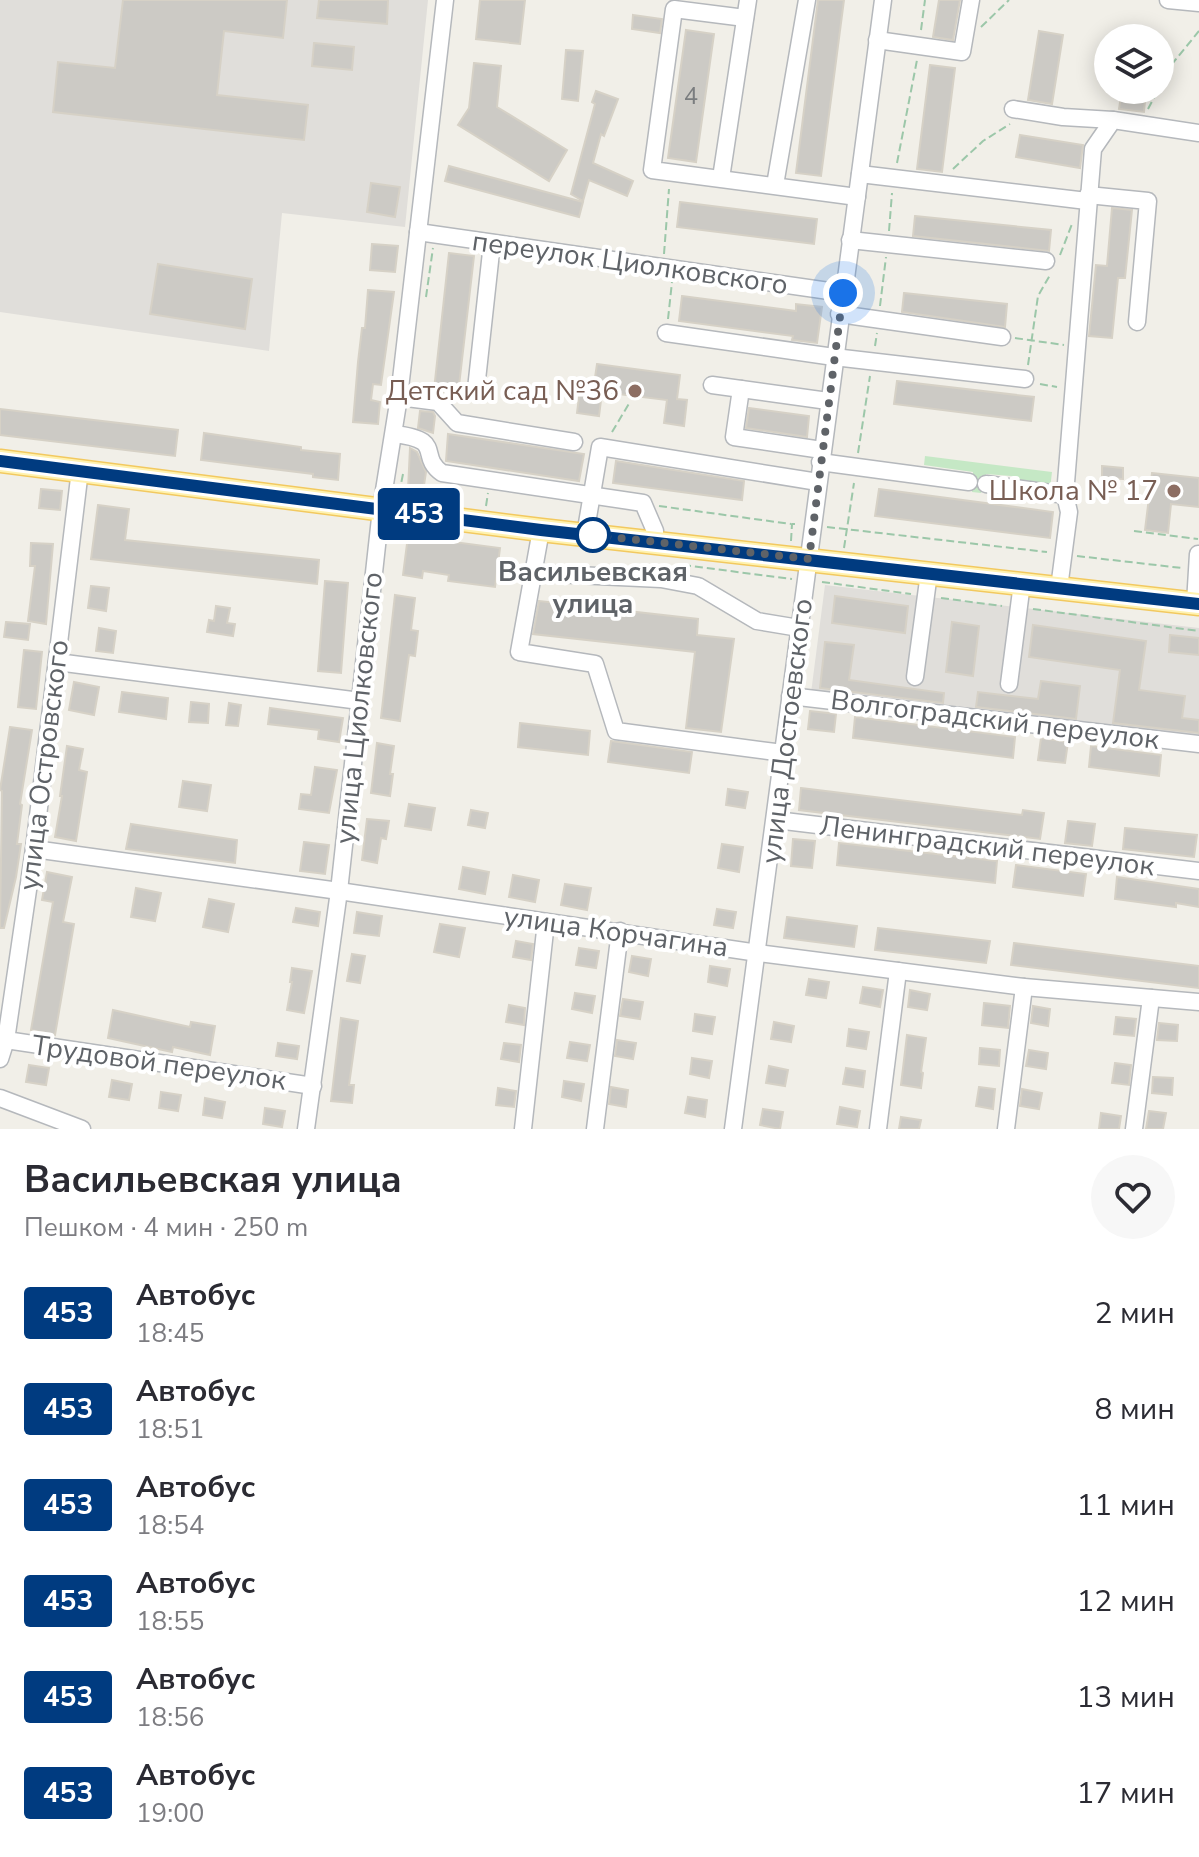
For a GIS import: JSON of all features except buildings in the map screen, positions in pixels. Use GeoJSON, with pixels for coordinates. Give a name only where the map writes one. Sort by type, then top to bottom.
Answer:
{"type":"FeatureCollection","features":[{"type":"Feature","properties":{"kind":"main road"},"geometry":{"type":"LineString","coordinates":[[0,461],[541,530],[799,558],[841,574],[929,573],[1197,604]]}},
{"type":"Feature","properties":{"kind":"street","name":"улица Циолковского"},"geometry":{"type":"LineString","coordinates":[[306,1129],[339,891],[381,509],[399,397],[445,0]]}},
{"type":"Feature","properties":{"kind":"street"},"geometry":{"type":"LineString","coordinates":[[721,178],[748,0]]}},
{"type":"Feature","properties":{"kind":"street"},"geometry":{"type":"LineString","coordinates":[[775,185],[807,0]]}},
{"type":"Feature","properties":{"kind":"street","name":"улица Достоевского"},"geometry":{"type":"LineString","coordinates":[[733,1129],[799,628],[799,558],[813,526],[883,0]]}},
{"type":"Feature","properties":{"kind":"street"},"geometry":{"type":"LineString","coordinates":[[877,40],[962,52],[971,0]]}},
{"type":"Feature","properties":{"kind":"street"},"geometry":{"type":"LineString","coordinates":[[1168,0],[1199,3]]}},
{"type":"Feature","properties":{"kind":"street"},"geometry":{"type":"LineString","coordinates":[[745,18],[674,9],[652,170],[857,197]]}},
{"type":"Feature","properties":{"kind":"street"},"geometry":{"type":"LineString","coordinates":[[1013,109],[1199,133]]}},
{"type":"Feature","properties":{"kind":"street"},"geometry":{"type":"LineString","coordinates":[[1059,588],[1069,512],[1065,495],[1093,149],[1113,120]]}},
{"type":"Feature","properties":{"kind":"street"},"geometry":{"type":"LineString","coordinates":[[860,174],[1088,198],[1148,201],[1137,322]]}},
{"type":"Feature","properties":{"kind":"street","name":"переулок Циолковского"},"geometry":{"type":"LineString","coordinates":[[418,232],[843,293]]}},
{"type":"Feature","properties":{"kind":"street"},"geometry":{"type":"LineString","coordinates":[[850,240],[1052,262]]}},
{"type":"Feature","properties":{"kind":"street"},"geometry":{"type":"LineString","coordinates":[[476,389],[492,243]]}},
{"type":"Feature","properties":{"kind":"street"},"geometry":{"type":"LineString","coordinates":[[839,314],[1002,337]]}},
{"type":"Feature","properties":{"kind":"street"},"geometry":{"type":"LineString","coordinates":[[666,333],[834,357],[1025,379]]}},
{"type":"Feature","properties":{"kind":"street"},"geometry":{"type":"LineString","coordinates":[[712,385],[828,401]]}},
{"type":"Feature","properties":{"kind":"street"},"geometry":{"type":"LineString","coordinates":[[741,389],[734,437],[856,467],[1065,495]]}},
{"type":"Feature","properties":{"kind":"street"},"geometry":{"type":"LineString","coordinates":[[399,397],[438,402],[457,423],[574,442]]}},
{"type":"Feature","properties":{"kind":"street"},"geometry":{"type":"LineString","coordinates":[[394,434],[418,437],[426,444],[435,468],[442,473],[643,503],[655,531],[655,542]]}},
{"type":"Feature","properties":{"kind":"street"},"geometry":{"type":"LineString","coordinates":[[585,535],[600,447],[818,482]]}},
{"type":"Feature","properties":{"kind":"street","name":"улица Островского"},"geometry":{"type":"LineString","coordinates":[[0,1059],[6,1040],[34,849],[80,470]]}},
{"type":"Feature","properties":{"kind":"street"},"geometry":{"type":"LineString","coordinates":[[541,530],[519,652],[595,664],[616,731],[783,753]]}},
{"type":"Feature","properties":{"kind":"street"},"geometry":{"type":"LineString","coordinates":[[1197,604],[1198,562]]}},
{"type":"Feature","properties":{"kind":"street"},"geometry":{"type":"LineString","coordinates":[[534,573],[661,579],[698,586],[757,621],[799,628]]}},
{"type":"Feature","properties":{"kind":"street"},"geometry":{"type":"LineString","coordinates":[[915,677],[929,573]]}},
{"type":"Feature","properties":{"kind":"street"},"geometry":{"type":"LineString","coordinates":[[1009,684],[1022,583]]}},
{"type":"Feature","properties":{"kind":"street"},"geometry":{"type":"LineString","coordinates":[[57,662],[360,701]]}},
{"type":"Feature","properties":{"kind":"street","name":"Волгоградский переулок"},"geometry":{"type":"LineString","coordinates":[[790,696],[1199,744]]}},
{"type":"Feature","properties":{"kind":"street","name":"Ленинградский переулок"},"geometry":{"type":"LineString","coordinates":[[776,820],[1199,871]]}},
{"type":"Feature","properties":{"kind":"street","name":"улица Корчагина"},"geometry":{"type":"LineString","coordinates":[[34,849],[758,953],[1024,987],[1199,1002]]}},
{"type":"Feature","properties":{"kind":"street"},"geometry":{"type":"LineString","coordinates":[[523,1129],[546,922]]}},
{"type":"Feature","properties":{"kind":"street"},"geometry":{"type":"LineString","coordinates":[[595,1129],[620,931]]}},
{"type":"Feature","properties":{"kind":"street"},"geometry":{"type":"LineString","coordinates":[[878,1129],[898,971]]}},
{"type":"Feature","properties":{"kind":"street"},"geometry":{"type":"LineString","coordinates":[[1006,1129],[1024,987]]}},
{"type":"Feature","properties":{"kind":"street"},"geometry":{"type":"LineString","coordinates":[[1134,1129],[1151,998]]}},
{"type":"Feature","properties":{"kind":"street","name":"Трудовой переулок"},"geometry":{"type":"LineString","coordinates":[[6,1040],[313,1086]]}},
{"type":"Feature","properties":{"kind":"street"},"geometry":{"type":"LineString","coordinates":[[0,1098],[56,1124],[82,1129]]}},
{"type":"Feature","properties":{"kind":"path"},"geometry":{"type":"LineString","coordinates":[[841,574],[879,320],[894,178],[925,0]]}},
{"type":"Feature","properties":{"kind":"path"},"geometry":{"type":"LineString","coordinates":[[964,42],[1009,0]]}},
{"type":"Feature","properties":{"kind":"path"},"geometry":{"type":"LineString","coordinates":[[1174,62],[1199,31]]}},
{"type":"Feature","properties":{"kind":"path"},"geometry":{"type":"LineString","coordinates":[[1139,124],[1150,104]]}},
{"type":"Feature","properties":{"kind":"path"},"geometry":{"type":"LineString","coordinates":[[937,183],[1005,125],[1026,121],[1036,113]]}},
{"type":"Feature","properties":{"kind":"path"},"geometry":{"type":"LineString","coordinates":[[666,333],[670,172]]}},
{"type":"Feature","properties":{"kind":"path"},"geometry":{"type":"LineString","coordinates":[[1075,388],[1046,386],[1025,379],[1038,296],[1052,262],[1088,198]]}},
{"type":"Feature","properties":{"kind":"path"},"geometry":{"type":"LineString","coordinates":[[1002,337],[1078,346]]}},
{"type":"Feature","properties":{"kind":"path"},"geometry":{"type":"LineString","coordinates":[[600,447],[630,402]]}},
{"type":"Feature","properties":{"kind":"path"},"geometry":{"type":"LineString","coordinates":[[486,512],[488,493]]}},
{"type":"Feature","properties":{"kind":"path"},"geometry":{"type":"LineString","coordinates":[[643,503],[792,524],[1064,554],[1198,562]]}},
{"type":"Feature","properties":{"kind":"path"},"geometry":{"type":"LineString","coordinates":[[792,524],[799,558]]}},
{"type":"Feature","properties":{"kind":"path"},"geometry":{"type":"LineString","coordinates":[[1134,531],[1199,539]]}},
{"type":"Feature","properties":{"kind":"shaded area"},"geometry":{"type":"Polygon","coordinates":[[[0,0],[428,0],[405,227],[282,213],[269,351],[0,312],[0,0]]]}},
{"type":"Feature","properties":{"kind":"shaded area"},"geometry":{"type":"Polygon","coordinates":[[[825,585],[1199,628],[1199,739],[811,693],[825,585]]]}},
{"type":"Feature","properties":{"kind":"green space"},"geometry":{"type":"Polygon","coordinates":[[[925,456],[1052,472],[1050,489],[1015,484],[1011,476],[986,474],[981,493],[972,492],[973,472],[924,465],[925,456]]]}},
{"type":"Feature","properties":{"kind":"bus line","name":"453"},"geometry":{"type":"LineString","coordinates":[[0,461],[541,530],[1199,604]]}},
{"type":"Feature","properties":{"kind":"place","name":"Детский сад №36"},"geometry":{"type":"Point","coordinates":[635,391]}},
{"type":"Feature","properties":{"kind":"place","name":"Школа № 17"},"geometry":{"type":"Point","coordinates":[1174,491]}},
{"type":"Feature","properties":{"kind":"place","name":"Васильевская улица"},"geometry":{"type":"Point","coordinates":[593,535]}},
{"type":"Feature","properties":{"kind":"route"},"geometry":{"type":"LineString","coordinates":[[593,535],[809,559],[843,293]]}}]}
